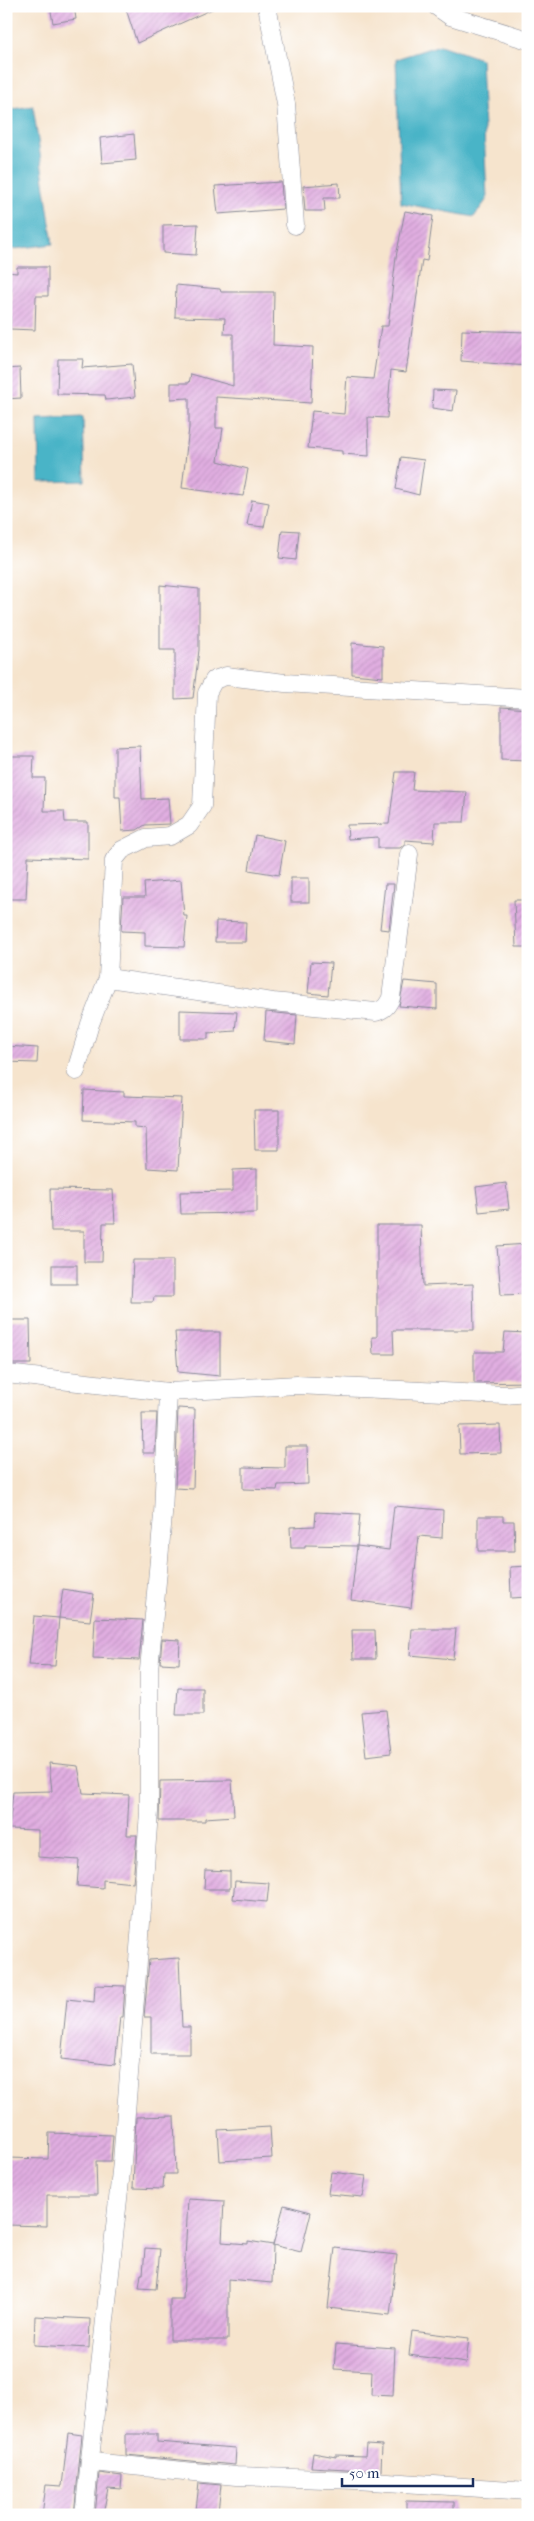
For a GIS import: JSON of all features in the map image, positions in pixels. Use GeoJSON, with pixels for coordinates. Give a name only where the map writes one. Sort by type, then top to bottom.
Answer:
{"type":"FeatureCollection","features":[{"type":"Feature","properties":{"kind":"street"},"geometry":{"type":"LineString","coordinates":[[267,6],[286,104],[295,226]]}},
{"type":"Feature","properties":{"kind":"street"},"geometry":{"type":"LineString","coordinates":[[436,6],[450,16],[528,40]]}},
{"type":"Feature","properties":{"kind":"street"},"geometry":{"type":"LineString","coordinates":[[76,1072],[90,1024],[108,978],[114,860],[122,850],[146,838],[170,836],[189,824],[202,806],[207,693],[214,680],[226,676],[285,683],[528,698]]}},
{"type":"Feature","properties":{"kind":"street"},"geometry":{"type":"LineString","coordinates":[[108,978],[273,1002],[376,1012],[382,1010],[387,1006],[391,998],[409,854]]}},
{"type":"Feature","properties":{"kind":"street"},"geometry":{"type":"LineString","coordinates":[[6,1374],[168,1392],[297,1386],[505,1395],[528,1393]]}},
{"type":"Feature","properties":{"kind":"street"},"geometry":{"type":"LineString","coordinates":[[84,2515],[122,2162],[140,1936],[149,1812],[149,1670],[163,1515],[168,1392]]}},
{"type":"Feature","properties":{"kind":"street"},"geometry":{"type":"LineString","coordinates":[[91,2462],[236,2476],[356,2480],[528,2491]]}},
{"type":"Feature","properties":{"kind":"water"},"geometry":{"type":"Polygon","coordinates":[[[440,45],[481,59],[487,199],[474,217],[401,203],[396,59],[440,45]]]}},
{"type":"Feature","properties":{"kind":"water"},"geometry":{"type":"Polygon","coordinates":[[[33,106],[53,244],[6,250],[6,110],[33,106]]]}},
{"type":"Feature","properties":{"kind":"water"},"geometry":{"type":"Polygon","coordinates":[[[83,417],[85,481],[39,482],[38,419],[83,417]]]}},
{"type":"Feature","properties":{"kind":"building"},"geometry":{"type":"Polygon","coordinates":[[[50,6],[74,6],[76,19],[53,23],[50,6]]]}},
{"type":"Feature","properties":{"kind":"building"},"geometry":{"type":"Polygon","coordinates":[[[125,6],[219,6],[137,43],[125,6]]]}},
{"type":"Feature","properties":{"kind":"building"},"geometry":{"type":"Polygon","coordinates":[[[134,134],[136,160],[102,163],[100,138],[134,134]]]}},
{"type":"Feature","properties":{"kind":"building"},"geometry":{"type":"Polygon","coordinates":[[[281,182],[283,209],[218,214],[215,186],[281,182]]]}},
{"type":"Feature","properties":{"kind":"building"},"geometry":{"type":"Polygon","coordinates":[[[339,183],[340,198],[324,198],[325,211],[305,211],[303,186],[339,183]]]}},
{"type":"Feature","properties":{"kind":"building"},"geometry":{"type":"Polygon","coordinates":[[[405,211],[433,216],[427,261],[422,260],[406,372],[391,370],[387,418],[368,417],[369,456],[342,454],[342,451],[308,448],[312,411],[344,414],[347,377],[373,379],[381,326],[388,326],[396,257],[405,211]]]}},
{"type":"Feature","properties":{"kind":"building"},"geometry":{"type":"Polygon","coordinates":[[[198,224],[196,255],[163,253],[163,225],[198,224]]]}},
{"type":"Feature","properties":{"kind":"building"},"geometry":{"type":"Polygon","coordinates":[[[17,267],[48,267],[48,296],[36,296],[35,330],[10,329],[11,289],[6,289],[6,272],[17,273],[17,267]]]}},
{"type":"Feature","properties":{"kind":"building"},"geometry":{"type":"Polygon","coordinates":[[[176,285],[220,289],[221,292],[274,292],[273,345],[313,347],[311,403],[216,397],[216,428],[223,428],[218,461],[248,469],[243,496],[182,488],[189,428],[189,398],[171,399],[171,383],[189,383],[191,374],[233,386],[233,334],[224,334],[225,318],[175,317],[176,285]]]}},
{"type":"Feature","properties":{"kind":"building"},"geometry":{"type":"Polygon","coordinates":[[[462,330],[528,332],[528,366],[461,361],[462,330]]]}},
{"type":"Feature","properties":{"kind":"building"},"geometry":{"type":"Polygon","coordinates":[[[58,359],[83,359],[82,368],[132,364],[135,397],[106,400],[105,395],[57,394],[58,359]]]}},
{"type":"Feature","properties":{"kind":"building"},"geometry":{"type":"Polygon","coordinates":[[[20,368],[21,398],[6,399],[6,369],[20,368]]]}},
{"type":"Feature","properties":{"kind":"building"},"geometry":{"type":"Polygon","coordinates":[[[433,390],[456,391],[453,411],[432,408],[433,390]]]}},
{"type":"Feature","properties":{"kind":"building"},"geometry":{"type":"Polygon","coordinates":[[[401,457],[424,460],[419,495],[396,489],[401,457]]]}},
{"type":"Feature","properties":{"kind":"building"},"geometry":{"type":"Polygon","coordinates":[[[252,500],[269,503],[264,527],[247,525],[252,500]]]}},
{"type":"Feature","properties":{"kind":"building"},"geometry":{"type":"Polygon","coordinates":[[[282,530],[299,531],[296,560],[279,558],[282,530]]]}},
{"type":"Feature","properties":{"kind":"building"},"geometry":{"type":"Polygon","coordinates":[[[160,585],[199,589],[199,650],[193,698],[175,699],[175,650],[160,650],[160,585]]]}},
{"type":"Feature","properties":{"kind":"building"},"geometry":{"type":"Polygon","coordinates":[[[352,643],[383,646],[383,677],[352,674],[352,643]]]}},
{"type":"Feature","properties":{"kind":"building"},"geometry":{"type":"Polygon","coordinates":[[[501,707],[528,709],[528,761],[501,760],[501,707]]]}},
{"type":"Feature","properties":{"kind":"building"},"geometry":{"type":"Polygon","coordinates":[[[140,746],[142,799],[168,798],[170,824],[145,825],[137,830],[122,831],[120,797],[115,797],[115,747],[140,746]]]}},
{"type":"Feature","properties":{"kind":"building"},"geometry":{"type":"Polygon","coordinates":[[[6,756],[34,756],[33,778],[45,778],[44,811],[64,811],[65,822],[88,822],[88,859],[28,857],[26,899],[6,899],[6,756]]]}},
{"type":"Feature","properties":{"kind":"building"},"geometry":{"type":"Polygon","coordinates":[[[396,772],[414,772],[412,790],[467,792],[464,822],[435,822],[434,842],[405,840],[405,844],[400,848],[378,848],[378,837],[348,839],[347,825],[389,824],[396,772]]]}},
{"type":"Feature","properties":{"kind":"building"},"geometry":{"type":"Polygon","coordinates":[[[255,835],[285,841],[279,875],[249,870],[255,835]]]}},
{"type":"Feature","properties":{"kind":"building"},"geometry":{"type":"Polygon","coordinates":[[[291,878],[309,878],[309,902],[291,902],[291,878]]]}},
{"type":"Feature","properties":{"kind":"building"},"geometry":{"type":"Polygon","coordinates":[[[181,880],[184,916],[187,916],[184,947],[145,946],[145,932],[121,931],[123,897],[145,897],[144,883],[181,880]]]}},
{"type":"Feature","properties":{"kind":"building"},"geometry":{"type":"Polygon","coordinates":[[[385,884],[394,884],[389,930],[380,929],[385,884]]]}},
{"type":"Feature","properties":{"kind":"building"},"geometry":{"type":"Polygon","coordinates":[[[514,900],[528,900],[528,947],[516,947],[514,900]]]}},
{"type":"Feature","properties":{"kind":"building"},"geometry":{"type":"Polygon","coordinates":[[[216,921],[246,922],[245,942],[215,942],[216,921]]]}},
{"type":"Feature","properties":{"kind":"building"},"geometry":{"type":"Polygon","coordinates":[[[311,962],[331,963],[328,995],[308,993],[311,962]]]}},
{"type":"Feature","properties":{"kind":"building"},"geometry":{"type":"Polygon","coordinates":[[[404,981],[437,984],[437,1009],[399,1006],[404,981]]]}},
{"type":"Feature","properties":{"kind":"building"},"geometry":{"type":"Polygon","coordinates":[[[180,1010],[237,1012],[235,1031],[208,1033],[208,1039],[180,1039],[180,1010]]]}},
{"type":"Feature","properties":{"kind":"building"},"geometry":{"type":"Polygon","coordinates":[[[266,1012],[297,1015],[295,1044],[264,1041],[266,1012]]]}},
{"type":"Feature","properties":{"kind":"building"},"geometry":{"type":"Polygon","coordinates":[[[6,1046],[38,1048],[37,1063],[6,1062],[6,1046]]]}},
{"type":"Feature","properties":{"kind":"building"},"geometry":{"type":"Polygon","coordinates":[[[84,1090],[124,1092],[124,1096],[182,1098],[178,1170],[147,1168],[146,1128],[135,1127],[135,1122],[83,1120],[84,1090]]]}},
{"type":"Feature","properties":{"kind":"building"},"geometry":{"type":"Polygon","coordinates":[[[254,1110],[279,1110],[279,1150],[255,1150],[254,1110]]]}},
{"type":"Feature","properties":{"kind":"building"},"geometry":{"type":"Polygon","coordinates":[[[257,1169],[257,1213],[181,1214],[180,1192],[233,1191],[233,1170],[257,1169]]]}},
{"type":"Feature","properties":{"kind":"building"},"geometry":{"type":"Polygon","coordinates":[[[506,1183],[509,1209],[479,1212],[476,1187],[506,1183]]]}},
{"type":"Feature","properties":{"kind":"building"},"geometry":{"type":"Polygon","coordinates":[[[50,1189],[113,1190],[115,1223],[103,1223],[102,1262],[84,1262],[84,1231],[51,1231],[50,1189]]]}},
{"type":"Feature","properties":{"kind":"building"},"geometry":{"type":"Polygon","coordinates":[[[377,1225],[421,1225],[423,1286],[473,1284],[474,1330],[393,1330],[394,1354],[373,1354],[372,1337],[377,1337],[377,1225]]]}},
{"type":"Feature","properties":{"kind":"building"},"geometry":{"type":"Polygon","coordinates":[[[528,1244],[528,1294],[501,1295],[497,1246],[528,1244]]]}},
{"type":"Feature","properties":{"kind":"building"},"geometry":{"type":"Polygon","coordinates":[[[133,1260],[173,1260],[173,1297],[154,1297],[153,1302],[131,1302],[133,1260]]]}},
{"type":"Feature","properties":{"kind":"building"},"geometry":{"type":"Polygon","coordinates":[[[52,1265],[77,1265],[77,1284],[52,1284],[52,1265]]]}},
{"type":"Feature","properties":{"kind":"building"},"geometry":{"type":"Polygon","coordinates":[[[6,1320],[30,1320],[31,1364],[6,1364],[6,1320]]]}},
{"type":"Feature","properties":{"kind":"building"},"geometry":{"type":"Polygon","coordinates":[[[175,1332],[220,1332],[220,1376],[178,1372],[175,1332]]]}},
{"type":"Feature","properties":{"kind":"building"},"geometry":{"type":"Polygon","coordinates":[[[505,1332],[528,1333],[528,1382],[474,1383],[474,1352],[503,1352],[505,1332]]]}},
{"type":"Feature","properties":{"kind":"building"},"geometry":{"type":"Polygon","coordinates":[[[178,1408],[195,1409],[193,1489],[175,1488],[178,1408]]]}},
{"type":"Feature","properties":{"kind":"building"},"geometry":{"type":"Polygon","coordinates":[[[142,1413],[157,1413],[155,1453],[143,1453],[142,1413]]]}},
{"type":"Feature","properties":{"kind":"building"},"geometry":{"type":"Polygon","coordinates":[[[500,1425],[501,1453],[460,1454],[459,1426],[500,1425]]]}},
{"type":"Feature","properties":{"kind":"building"},"geometry":{"type":"Polygon","coordinates":[[[285,1446],[307,1446],[308,1484],[278,1485],[277,1490],[243,1489],[243,1467],[285,1468],[285,1446]]]}},
{"type":"Feature","properties":{"kind":"building"},"geometry":{"type":"Polygon","coordinates":[[[394,1506],[443,1510],[442,1538],[419,1536],[411,1608],[351,1600],[357,1546],[389,1550],[394,1506]]]}},
{"type":"Feature","properties":{"kind":"building"},"geometry":{"type":"Polygon","coordinates":[[[316,1512],[360,1514],[357,1546],[305,1545],[305,1548],[291,1548],[290,1527],[315,1526],[316,1512]]]}},
{"type":"Feature","properties":{"kind":"building"},"geometry":{"type":"Polygon","coordinates":[[[478,1516],[503,1516],[503,1521],[514,1521],[515,1551],[478,1551],[478,1516]]]}},
{"type":"Feature","properties":{"kind":"building"},"geometry":{"type":"Polygon","coordinates":[[[528,1566],[528,1597],[511,1598],[510,1567],[528,1566]]]}},
{"type":"Feature","properties":{"kind":"building"},"geometry":{"type":"Polygon","coordinates":[[[63,1589],[94,1594],[90,1621],[59,1618],[63,1589]]]}},
{"type":"Feature","properties":{"kind":"building"},"geometry":{"type":"Polygon","coordinates":[[[34,1616],[59,1618],[55,1666],[29,1665],[34,1616]]]}},
{"type":"Feature","properties":{"kind":"building"},"geometry":{"type":"Polygon","coordinates":[[[95,1618],[143,1620],[139,1660],[93,1658],[95,1618]]]}},
{"type":"Feature","properties":{"kind":"building"},"geometry":{"type":"Polygon","coordinates":[[[412,1629],[456,1629],[453,1659],[410,1655],[412,1629]]]}},
{"type":"Feature","properties":{"kind":"building"},"geometry":{"type":"Polygon","coordinates":[[[352,1630],[375,1630],[376,1659],[353,1659],[352,1630]]]}},
{"type":"Feature","properties":{"kind":"building"},"geometry":{"type":"Polygon","coordinates":[[[162,1639],[180,1640],[179,1664],[160,1663],[162,1639]]]}},
{"type":"Feature","properties":{"kind":"building"},"geometry":{"type":"Polygon","coordinates":[[[178,1688],[203,1688],[203,1715],[176,1715],[178,1688]]]}},
{"type":"Feature","properties":{"kind":"building"},"geometry":{"type":"Polygon","coordinates":[[[386,1710],[391,1753],[366,1756],[361,1712],[386,1710]]]}},
{"type":"Feature","properties":{"kind":"building"},"geometry":{"type":"Polygon","coordinates":[[[49,1763],[78,1766],[83,1793],[129,1795],[127,1835],[137,1835],[133,1883],[103,1880],[103,1888],[77,1886],[79,1860],[38,1857],[38,1830],[9,1829],[13,1792],[52,1791],[49,1763]]]}},
{"type":"Feature","properties":{"kind":"building"},"geometry":{"type":"Polygon","coordinates":[[[232,1780],[234,1816],[205,1818],[205,1821],[159,1821],[160,1781],[232,1780]]]}},
{"type":"Feature","properties":{"kind":"building"},"geometry":{"type":"Polygon","coordinates":[[[205,1870],[230,1871],[230,1889],[204,1889],[205,1870]]]}},
{"type":"Feature","properties":{"kind":"building"},"geometry":{"type":"Polygon","coordinates":[[[235,1881],[269,1883],[267,1902],[233,1899],[235,1881]]]}},
{"type":"Feature","properties":{"kind":"building"},"geometry":{"type":"Polygon","coordinates":[[[179,1958],[182,2027],[190,2027],[190,2054],[151,2054],[151,2017],[144,2017],[149,1960],[179,1958]]]}},
{"type":"Feature","properties":{"kind":"building"},"geometry":{"type":"Polygon","coordinates":[[[95,1985],[125,1986],[123,2017],[120,2017],[115,2065],[61,2059],[67,1999],[94,2002],[95,1985]]]}},
{"type":"Feature","properties":{"kind":"building"},"geometry":{"type":"Polygon","coordinates":[[[174,2116],[176,2174],[164,2174],[163,2189],[133,2188],[136,2117],[174,2116]]]}},
{"type":"Feature","properties":{"kind":"building"},"geometry":{"type":"Polygon","coordinates":[[[270,2127],[272,2158],[220,2161],[218,2130],[270,2127]]]}},
{"type":"Feature","properties":{"kind":"building"},"geometry":{"type":"Polygon","coordinates":[[[49,2133],[113,2135],[111,2161],[96,2161],[97,2195],[47,2195],[47,2226],[6,2225],[6,2158],[48,2159],[49,2133]]]}},
{"type":"Feature","properties":{"kind":"building"},"geometry":{"type":"Polygon","coordinates":[[[331,2172],[366,2176],[363,2197],[328,2194],[331,2172]]]}},
{"type":"Feature","properties":{"kind":"building"},"geometry":{"type":"Polygon","coordinates":[[[188,2199],[224,2201],[222,2242],[248,2244],[248,2241],[273,2245],[272,2283],[228,2279],[228,2340],[170,2340],[170,2299],[183,2299],[188,2199]]]}},
{"type":"Feature","properties":{"kind":"building"},"geometry":{"type":"Polygon","coordinates":[[[284,2205],[311,2212],[301,2252],[273,2245],[284,2205]]]}},
{"type":"Feature","properties":{"kind":"building"},"geometry":{"type":"Polygon","coordinates":[[[145,2248],[160,2249],[156,2289],[139,2288],[141,2274],[143,2274],[145,2248]]]}},
{"type":"Feature","properties":{"kind":"building"},"geometry":{"type":"Polygon","coordinates":[[[335,2248],[397,2255],[390,2315],[328,2308],[335,2248]]]}},
{"type":"Feature","properties":{"kind":"building"},"geometry":{"type":"Polygon","coordinates":[[[35,2316],[90,2319],[89,2348],[34,2345],[35,2316]]]}},
{"type":"Feature","properties":{"kind":"building"},"geometry":{"type":"Polygon","coordinates":[[[412,2331],[469,2338],[466,2363],[409,2355],[412,2331]]]}},
{"type":"Feature","properties":{"kind":"building"},"geometry":{"type":"Polygon","coordinates":[[[336,2344],[395,2348],[393,2396],[371,2395],[372,2371],[334,2369],[336,2344]]]}},
{"type":"Feature","properties":{"kind":"building"},"geometry":{"type":"Polygon","coordinates":[[[68,2433],[82,2435],[74,2515],[42,2515],[46,2485],[62,2486],[68,2433]]]}},
{"type":"Feature","properties":{"kind":"building"},"geometry":{"type":"Polygon","coordinates":[[[126,2434],[157,2434],[157,2442],[236,2448],[235,2465],[126,2455],[126,2434]]]}},
{"type":"Feature","properties":{"kind":"building"},"geometry":{"type":"Polygon","coordinates":[[[366,2444],[382,2445],[381,2471],[311,2467],[313,2453],[336,2457],[336,2455],[365,2456],[366,2444]]]}},
{"type":"Feature","properties":{"kind":"building"},"geometry":{"type":"Polygon","coordinates":[[[99,2473],[122,2476],[121,2489],[108,2488],[103,2515],[95,2515],[99,2473]]]}},
{"type":"Feature","properties":{"kind":"building"},"geometry":{"type":"Polygon","coordinates":[[[199,2483],[221,2485],[218,2512],[196,2510],[199,2483]]]}},
{"type":"Feature","properties":{"kind":"building"},"geometry":{"type":"Polygon","coordinates":[[[406,2501],[454,2502],[454,2515],[406,2515],[406,2501]]]}}]}
